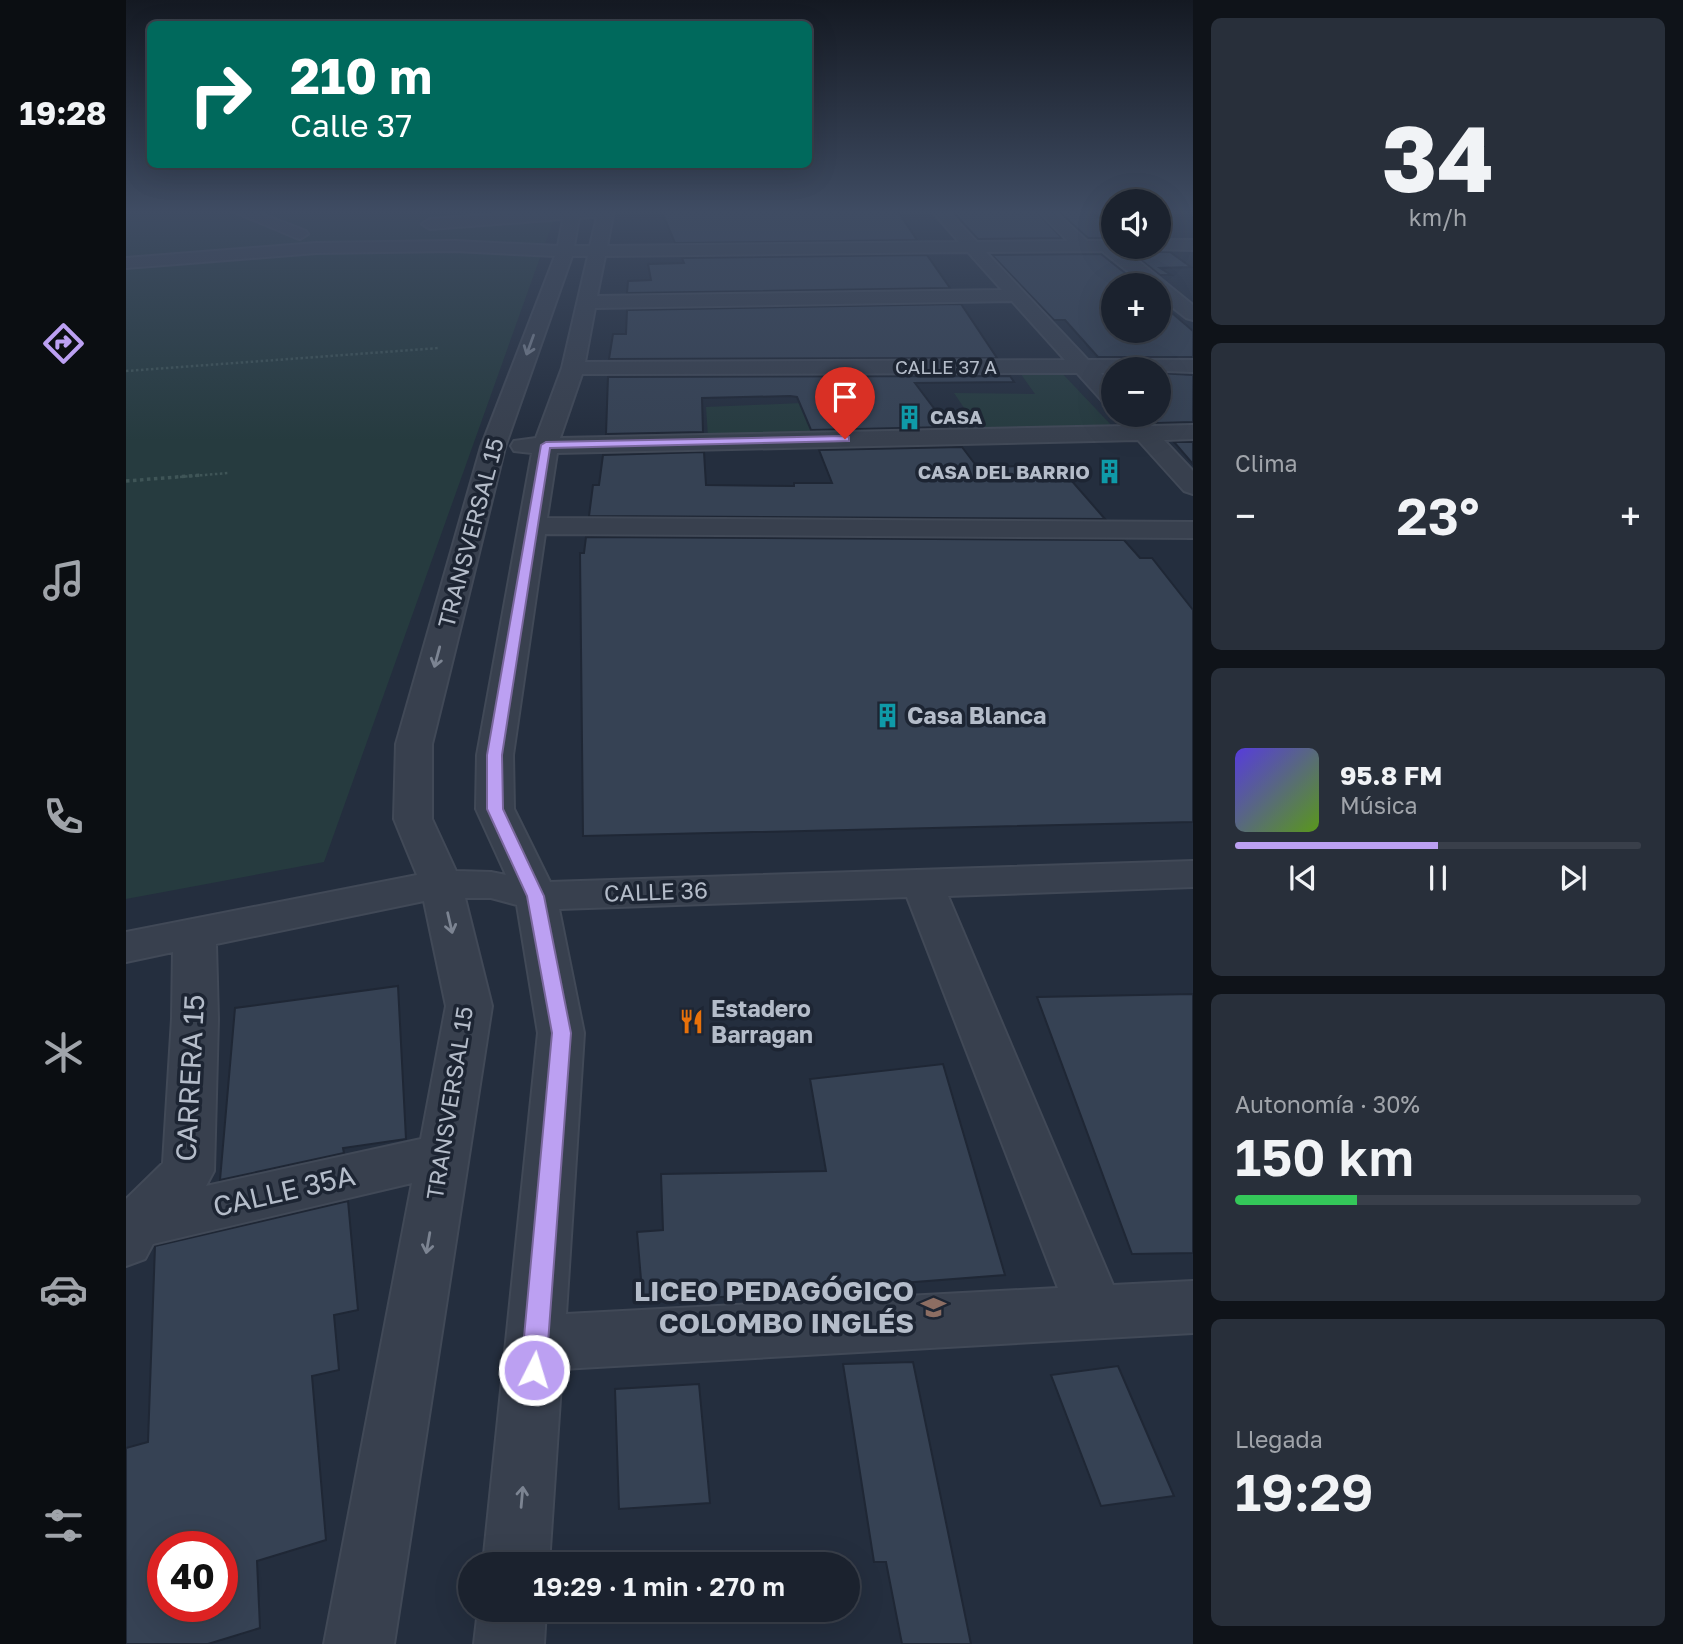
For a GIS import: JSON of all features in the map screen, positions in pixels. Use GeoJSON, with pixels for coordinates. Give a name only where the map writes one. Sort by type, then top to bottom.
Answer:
{"type":"FeatureCollection","features":[{"type":"Feature","properties":{"kind":"street","name":"TRANSVERSAL 15"},"geometry":{"type":"LineString","coordinates":[[359,1644],[469,1006],[441,884],[413,819],[414,744],[493,447],[564,287]]}},
{"type":"Feature","properties":{"kind":"street"},"geometry":{"type":"LineString","coordinates":[[517,1552],[561,1033],[536,896],[495,809],[495,755],[546,445],[573,368],[589,302],[590,287]]}},
{"type":"Feature","properties":{"kind":"street"},"geometry":{"type":"LineString","coordinates":[[1009,287],[1101,386]]}},
{"type":"Feature","properties":{"kind":"street"},"geometry":{"type":"LineString","coordinates":[[589,302],[1017,295]]}},
{"type":"Feature","properties":{"kind":"street"},"geometry":{"type":"LineString","coordinates":[[1171,297],[1193,314]]}},
{"type":"Feature","properties":{"kind":"street","name":"CALLE 37 A"},"geometry":{"type":"LineString","coordinates":[[573,368],[1193,366]]}},
{"type":"Feature","properties":{"kind":"street"},"geometry":{"type":"LineString","coordinates":[[1138,427],[1193,486]]}},
{"type":"Feature","properties":{"kind":"street"},"geometry":{"type":"LineString","coordinates":[[493,447],[1193,432]]}},
{"type":"Feature","properties":{"kind":"street"},"geometry":{"type":"LineString","coordinates":[[533,526],[1193,530]]}},
{"type":"Feature","properties":{"kind":"street","name":"CALLE 36"},"geometry":{"type":"LineString","coordinates":[[126,947],[441,884],[491,885],[536,896],[1193,874]]}},
{"type":"Feature","properties":{"kind":"street"},"geometry":{"type":"LineString","coordinates":[[922,883],[1096,1313]]}},
{"type":"Feature","properties":{"kind":"street","name":"CARRERA 15"},"geometry":{"type":"LineString","coordinates":[[129,1231],[188,1171],[195,1018],[194,933]]}},
{"type":"Feature","properties":{"kind":"street","name":"CALLE 35A"},"geometry":{"type":"LineString","coordinates":[[129,1231],[443,1155]]}},
{"type":"Feature","properties":{"kind":"street"},"geometry":{"type":"LineString","coordinates":[[536,1343],[1193,1307]]}},
{"type":"Feature","properties":{"kind":"street"},"geometry":{"type":"LineString","coordinates":[[509,1644],[511,1622]]}},
{"type":"Feature","properties":{"kind":"path"},"geometry":{"type":"LineString","coordinates":[[126,371],[439,348]]}},
{"type":"Feature","properties":{"kind":"path"},"geometry":{"type":"LineString","coordinates":[[126,481],[228,473]]}},
{"type":"Feature","properties":{"kind":"green space"},"geometry":{"type":"Polygon","coordinates":[[[126,287],[530,287],[324,862],[126,899],[126,287]]]}},
{"type":"Feature","properties":{"kind":"green space"},"geometry":{"type":"Polygon","coordinates":[[[1018,370],[1059,370],[1101,414],[1101,427],[1114,428],[981,433],[954,393],[1035,394],[1018,370]]]}},
{"type":"Feature","properties":{"kind":"green space"},"geometry":{"type":"Polygon","coordinates":[[[849,401],[871,436],[708,437],[706,407],[849,401]]]}},
{"type":"Feature","properties":{"kind":"building"},"geometry":{"type":"Polygon","coordinates":[[[628,287],[950,288],[627,293],[628,287]]]}},
{"type":"Feature","properties":{"kind":"building"},"geometry":{"type":"Polygon","coordinates":[[[1022,287],[1101,287],[1101,343],[1171,343],[1171,312],[1193,331],[1193,357],[1098,357],[1065,320],[1054,320],[1022,287]]]}},
{"type":"Feature","properties":{"kind":"building"},"geometry":{"type":"Polygon","coordinates":[[[961,304],[997,358],[609,359],[613,334],[626,334],[627,310],[961,304]]]}},
{"type":"Feature","properties":{"kind":"building"},"geometry":{"type":"Polygon","coordinates":[[[1171,374],[1193,375],[1193,422],[1171,423],[1171,374]]]}},
{"type":"Feature","properties":{"kind":"building"},"geometry":{"type":"Polygon","coordinates":[[[1010,376],[1014,382],[915,383],[948,427],[811,430],[797,397],[790,396],[702,398],[703,432],[606,434],[608,377],[1010,376]]]}},
{"type":"Feature","properties":{"kind":"building"},"geometry":{"type":"Polygon","coordinates":[[[1174,442],[1193,442],[1193,464],[1174,442]]]}},
{"type":"Feature","properties":{"kind":"building"},"geometry":{"type":"Polygon","coordinates":[[[962,447],[978,468],[1057,464],[1105,519],[589,516],[593,485],[599,485],[603,455],[704,452],[706,485],[794,486],[794,483],[832,483],[819,450],[962,447]]]}},
{"type":"Feature","properties":{"kind":"building","name":"Casa Blanca"},"geometry":{"type":"Polygon","coordinates":[[[586,537],[1124,540],[1140,558],[1152,558],[1193,610],[1193,822],[583,836],[580,553],[584,553],[586,537]]]}},
{"type":"Feature","properties":{"kind":"building"},"geometry":{"type":"Polygon","coordinates":[[[398,986],[406,1139],[343,1148],[344,1153],[220,1180],[235,1008],[398,986]]]}},
{"type":"Feature","properties":{"kind":"building"},"geometry":{"type":"Polygon","coordinates":[[[1193,994],[1193,1253],[1132,1254],[1037,997],[1193,994]]]}},
{"type":"Feature","properties":{"kind":"building"},"geometry":{"type":"Polygon","coordinates":[[[943,1064],[1005,1275],[643,1303],[637,1232],[663,1230],[661,1174],[826,1171],[810,1079],[943,1064]]]}},
{"type":"Feature","properties":{"kind":"building"},"geometry":{"type":"Polygon","coordinates":[[[348,1201],[358,1310],[334,1315],[339,1370],[312,1376],[326,1540],[257,1561],[260,1628],[208,1644],[126,1644],[126,1448],[148,1442],[155,1246],[348,1201]]]}},
{"type":"Feature","properties":{"kind":"building"},"geometry":{"type":"Polygon","coordinates":[[[913,1362],[971,1644],[902,1644],[886,1562],[874,1562],[843,1364],[913,1362]]]}},
{"type":"Feature","properties":{"kind":"building"},"geometry":{"type":"Polygon","coordinates":[[[1118,1366],[1174,1496],[1101,1506],[1051,1375],[1118,1366]]]}},
{"type":"Feature","properties":{"kind":"building"},"geometry":{"type":"Polygon","coordinates":[[[699,1384],[710,1503],[619,1509],[615,1389],[699,1384]]]}},
{"type":"Feature","properties":{"kind":"place","name":"CASA"},"geometry":{"type":"Point","coordinates":[910,417]}},
{"type":"Feature","properties":{"kind":"place","name":"CASA DEL BARRIO"},"geometry":{"type":"Point","coordinates":[1110,472]}},
{"type":"Feature","properties":{"kind":"place","name":"Casa Blanca"},"geometry":{"type":"Point","coordinates":[887,716]}},
{"type":"Feature","properties":{"kind":"place","name":"Estadero Barragan"},"geometry":{"type":"Point","coordinates":[691,1022]}},
{"type":"Feature","properties":{"kind":"place","name":"LICEO PEDAGÓGICO COLOMBO INGLÉS"},"geometry":{"type":"Point","coordinates":[934,1307]}},
{"type":"Feature","properties":{"kind":"route"},"geometry":{"type":"LineString","coordinates":[[534,1370],[561,1033],[536,896],[495,809],[495,755],[546,445],[845,439]]}}]}
